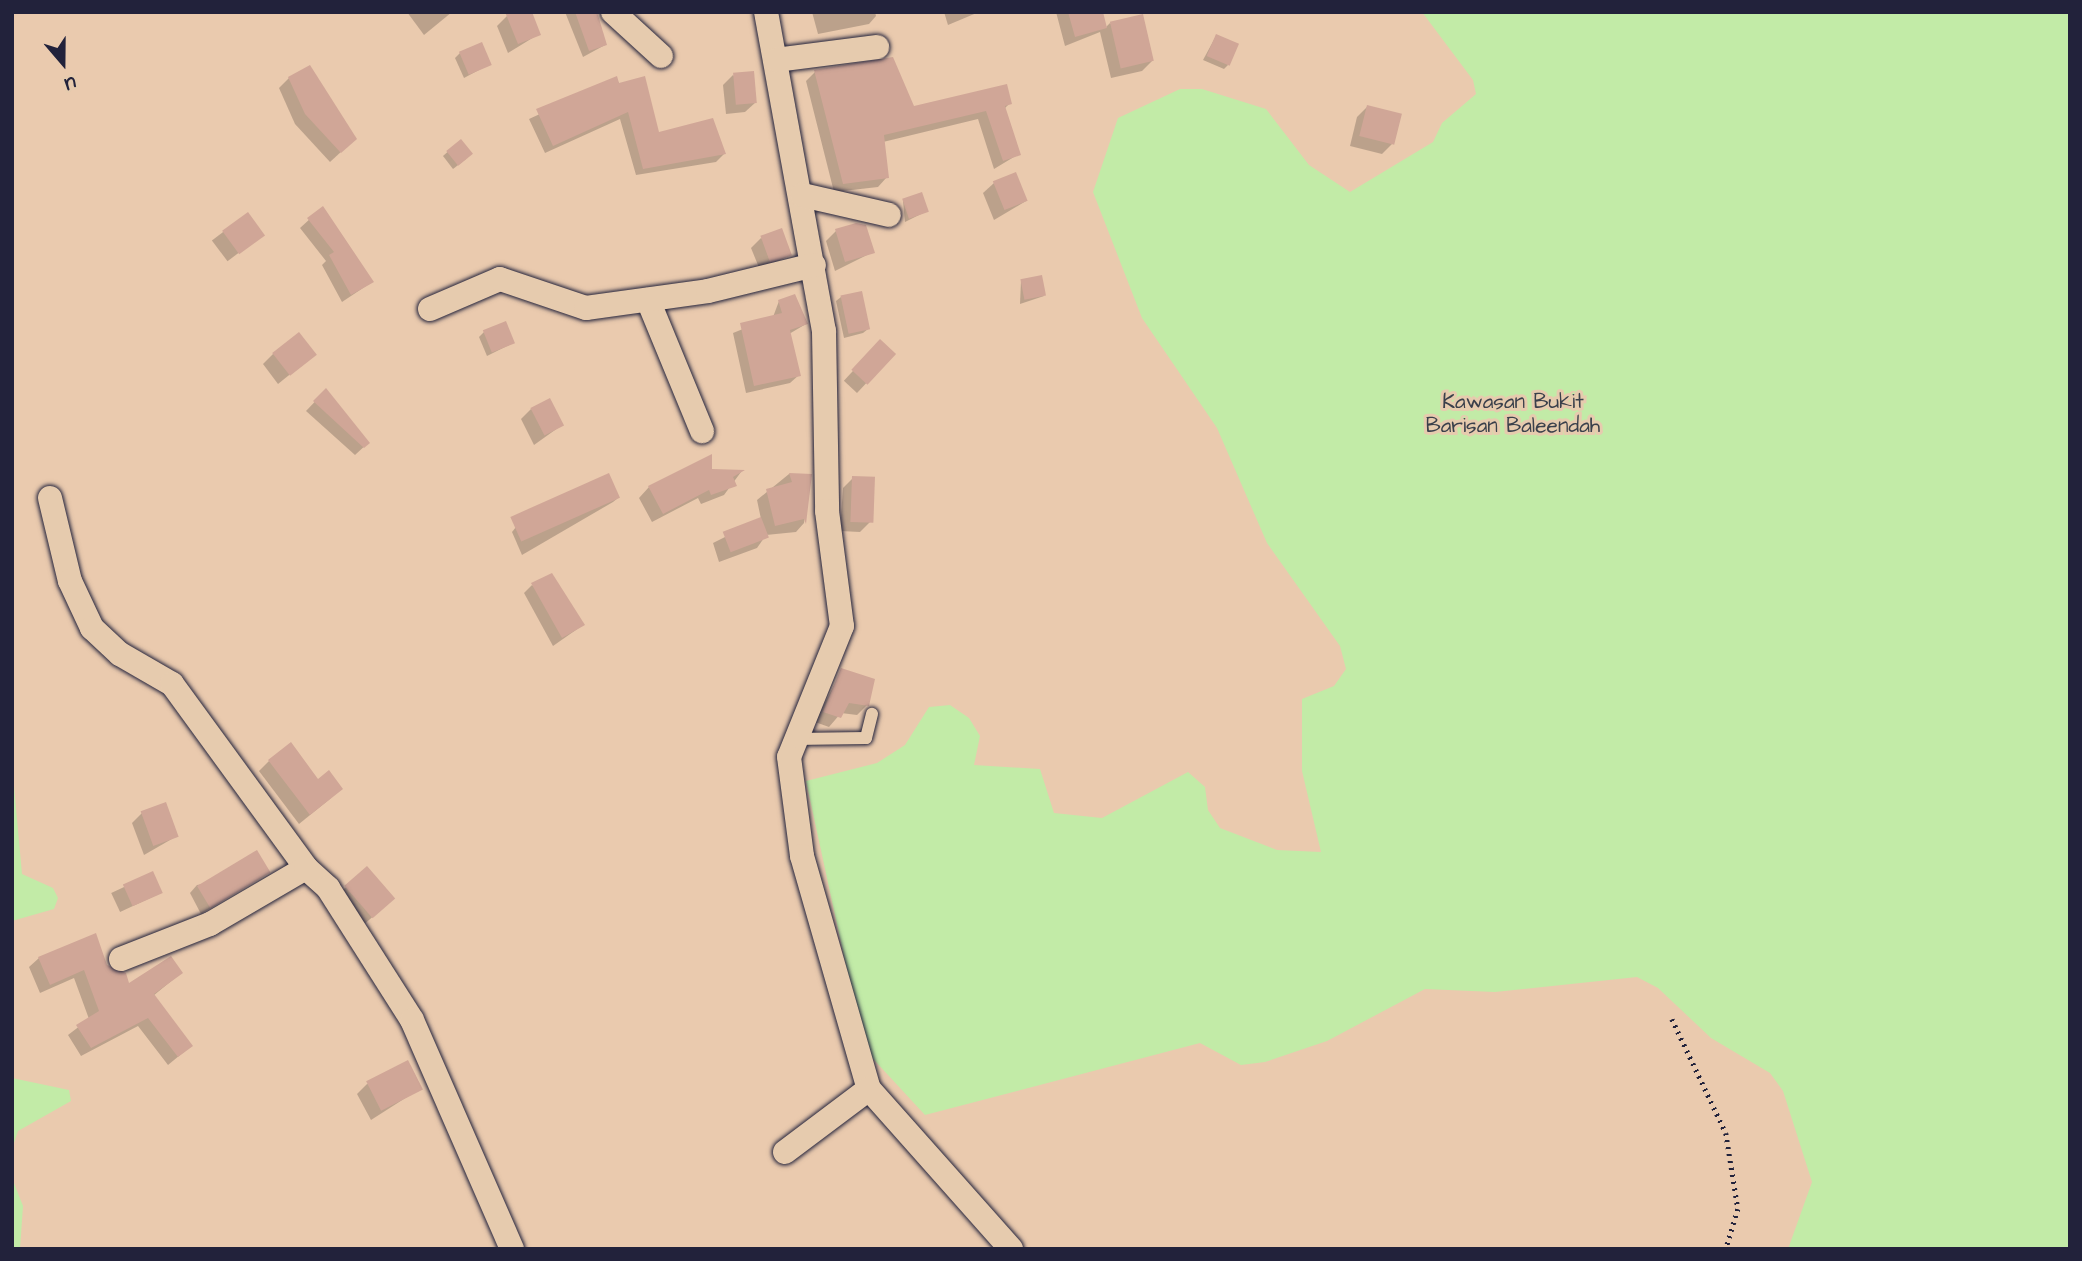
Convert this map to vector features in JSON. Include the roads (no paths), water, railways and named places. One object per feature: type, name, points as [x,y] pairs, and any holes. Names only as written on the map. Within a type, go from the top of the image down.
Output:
[{"type":"street","points":[[613,12],[661,56]]},
{"type":"street","points":[[766,12],[814,265],[829,412],[827,511],[842,631],[794,739],[789,780],[806,873],[869,1090],[1012,1249]]},
{"type":"street","points":[[776,60],[877,47]]},
{"type":"street","points":[[802,195],[889,215]]},
{"type":"street","points":[[430,309],[500,279],[586,307],[648,300],[814,265]]},
{"type":"street","points":[[648,300],[702,431]]},
{"type":"street","points":[[50,498],[69,581],[92,628],[120,654],[172,684],[306,868],[328,888],[412,1020],[512,1249]]},
{"type":"street","points":[[121,958],[210,924],[306,868]]},
{"type":"street","points":[[785,1152],[869,1090]]},
{"type":"lane","points":[[794,739],[866,738],[873,714]]},
{"type":"park label","name":"Kawasan Bukit Barisan Baleendah","points":[[1513,414]]}]
